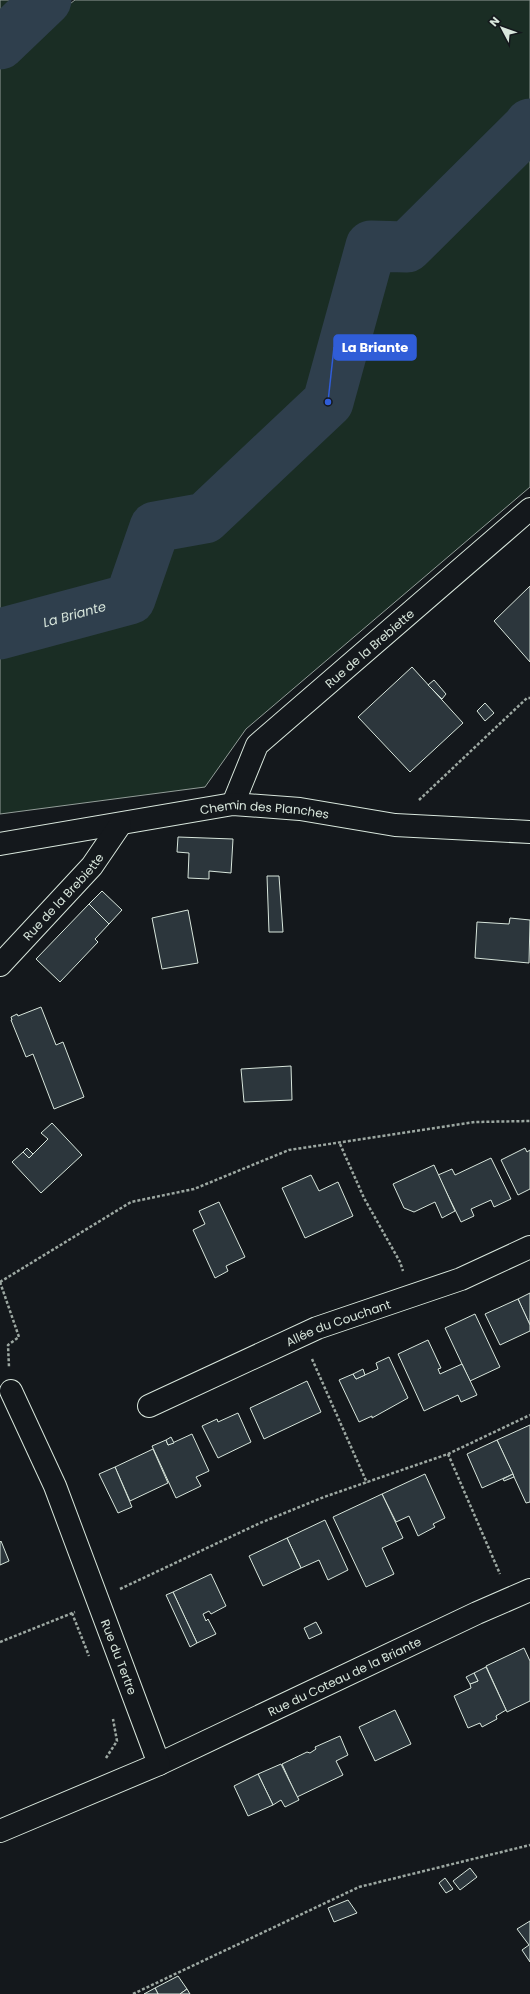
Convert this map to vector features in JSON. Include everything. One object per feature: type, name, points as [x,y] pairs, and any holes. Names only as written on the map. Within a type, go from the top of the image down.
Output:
[{"type":"street","name":"Rue de la Brebiette","points":[[233,804],[257,746],[530,509]]},
{"type":"street","name":"Chemin des Planches","points":[[0,844],[120,825],[233,804],[300,809],[395,825],[530,832]]},
{"type":"street","name":"Rue de la Brebiette","points":[[0,964],[92,866],[120,825]]},
{"type":"street","name":"Allée du Couchant","points":[[149,1406],[317,1328],[462,1279],[530,1247]]},
{"type":"street","name":"Rue du Tertre","points":[[11,1391],[55,1486],[160,1764]]},
{"type":"street","name":"Rue du Coteau de la Briante","points":[[160,1764],[521,1594]]},
{"type":"street","points":[[0,1831],[160,1764]]},
{"type":"path","points":[[395,825],[426,793],[528,698],[530,698]]},
{"type":"path","points":[[11,1391],[8,1345],[19,1338],[0,1282],[131,1202],[194,1189],[289,1150],[340,1144],[389,1134],[475,1122],[530,1121]]},
{"type":"path","points":[[340,1144],[364,1198],[400,1262],[410,1297]]},
{"type":"path","points":[[302,1335],[367,1483]]},
{"type":"path","points":[[0,1642],[98,1603],[114,1592],[260,1523],[448,1454],[530,1415]]},
{"type":"path","points":[[448,1454],[521,1594]]},
{"type":"path","points":[[72,1613],[91,1662]]},
{"type":"path","points":[[104,1761],[117,1741],[113,1718]]},
{"type":"path","points":[[133,1994],[359,1887],[530,1845]]},
{"type":"green space","points":[[0,0],[70,0],[0,50]]},
{"type":"green space","points":[[75,0],[530,0],[530,487],[246,729],[205,787],[0,814],[0,57]]},
{"type":"building","points":[[530,586],[530,662],[494,621]]},
{"type":"building","points":[[412,667],[463,723],[410,772],[358,717]]},
{"type":"building","points":[[434,680],[446,694],[442,699],[428,685]]},
{"type":"building","points":[[485,703],[494,713],[485,721],[477,711]]},
{"type":"building","points":[[178,837],[233,839],[231,873],[209,871],[209,879],[188,878],[189,853],[177,852]]},
{"type":"building","points":[[267,876],[279,876],[283,932],[269,932]]},
{"type":"building","points":[[102,891],[122,910],[109,924],[89,904]]},
{"type":"building","points":[[89,904],[109,924],[95,939],[98,942],[60,982],[36,959]]},
{"type":"building","points":[[188,910],[198,963],[162,969],[152,918]]},
{"type":"building","points":[[510,918],[530,920],[529,963],[475,958],[477,922],[509,924]]},
{"type":"building","points":[[41,1007],[56,1045],[63,1042],[84,1097],[54,1109],[33,1054],[26,1057],[11,1020],[11,1017],[17,1014],[18,1016]]},
{"type":"building","points":[[291,1066],[292,1100],[244,1102],[241,1069]]},
{"type":"building","points":[[52,1123],[82,1155],[41,1193],[12,1162],[23,1152],[29,1158],[48,1139],[41,1133]]},
{"type":"building","points":[[27,1148],[33,1154],[29,1158],[23,1152]]},
{"type":"building","points":[[525,1148],[527,1152],[530,1150],[530,1189],[518,1195],[501,1160]]},
{"type":"building","points":[[491,1158],[511,1199],[494,1207],[491,1200],[471,1209],[474,1216],[461,1222],[438,1175],[452,1169],[455,1175]]},
{"type":"building","points":[[434,1165],[455,1211],[442,1218],[435,1202],[414,1212],[404,1208],[393,1184]]},
{"type":"building","points":[[311,1175],[319,1191],[338,1182],[353,1216],[305,1238],[282,1188]]},
{"type":"building","points":[[219,1202],[245,1257],[226,1266],[228,1271],[215,1278],[193,1230],[205,1224],[199,1211]]},
{"type":"building","points":[[530,1293],[530,1325],[518,1299]]},
{"type":"building","points":[[518,1299],[530,1325],[530,1331],[500,1345],[485,1314]]},
{"type":"building","points":[[475,1314],[500,1367],[470,1381],[445,1328]]},
{"type":"building","points":[[428,1340],[441,1368],[438,1369],[440,1374],[462,1364],[477,1395],[461,1402],[458,1395],[424,1411],[398,1354]]},
{"type":"building","points":[[389,1357],[408,1398],[372,1418],[372,1416],[359,1422],[339,1380],[353,1374],[356,1379],[378,1369],[376,1363]]},
{"type":"building","points":[[363,1369],[365,1375],[356,1379],[353,1374]]},
{"type":"building","points":[[307,1381],[321,1412],[264,1439],[250,1408]]},
{"type":"building","points":[[238,1413],[251,1442],[218,1458],[202,1426],[217,1419],[218,1422]]},
{"type":"building","points":[[530,1425],[530,1502],[526,1503],[497,1440]]},
{"type":"building","points":[[192,1434],[209,1471],[196,1477],[201,1486],[176,1498],[152,1446],[166,1440],[168,1445]]},
{"type":"building","points":[[171,1437],[174,1443],[168,1445],[166,1440]]},
{"type":"building","points":[[497,1440],[513,1474],[482,1488],[467,1454]]},
{"type":"building","points":[[153,1449],[168,1483],[130,1501],[115,1467]]},
{"type":"building","points":[[115,1467],[132,1507],[118,1513],[99,1474]]},
{"type":"building","points":[[425,1474],[445,1518],[433,1524],[435,1527],[418,1536],[409,1516],[396,1522],[382,1494]]},
{"type":"building","points":[[513,1474],[514,1477],[504,1481],[503,1479]]},
{"type":"building","points":[[382,1494],[403,1538],[382,1548],[394,1574],[366,1587],[333,1517]]},
{"type":"building","points":[[325,1520],[348,1570],[328,1580],[319,1560],[301,1568],[287,1538]]},
{"type":"building","points":[[287,1538],[301,1568],[263,1586],[249,1556]]},
{"type":"building","points":[[1,1541],[9,1561],[0,1565],[0,1542]]},
{"type":"building","points":[[211,1574],[226,1606],[211,1614],[209,1611],[203,1614],[206,1621],[208,1619],[216,1634],[197,1643],[173,1592]]},
{"type":"building","points":[[173,1592],[197,1643],[190,1647],[166,1595]]},
{"type":"building","points":[[316,1622],[322,1633],[309,1639],[304,1628]]},
{"type":"building","points":[[524,1648],[530,1661],[530,1701],[507,1712],[486,1666]]},
{"type":"building","points":[[486,1667],[506,1710],[496,1716],[497,1719],[482,1727],[480,1723],[468,1728],[454,1696],[471,1688],[470,1684],[478,1681],[474,1673]]},
{"type":"building","points":[[474,1673],[478,1681],[470,1684],[466,1677]]},
{"type":"building","points":[[395,1710],[411,1744],[375,1761],[359,1727]]},
{"type":"building","points":[[340,1736],[348,1755],[336,1761],[343,1775],[297,1797],[282,1764],[307,1752],[310,1753],[316,1749],[315,1747]]},
{"type":"building","points":[[281,1764],[299,1800],[285,1807],[281,1800],[273,1805],[258,1774]]},
{"type":"building","points":[[258,1774],[273,1805],[248,1816],[234,1786]]},
{"type":"building","points":[[470,1868],[477,1877],[460,1890],[453,1881]]},
{"type":"building","points":[[445,1878],[453,1889],[446,1893],[439,1883]]},
{"type":"building","points":[[348,1900],[357,1913],[334,1922],[328,1908]]},
{"type":"building","points":[[530,1921],[530,1962],[522,1950],[529,1945],[517,1929]]},
{"type":"building","points":[[178,1976],[187,1989],[180,1994],[158,1994],[155,1988]]},
{"type":"building","points":[[155,1988],[158,1994],[144,1994]]},
{"type":"building","points":[[187,1989],[190,1994],[180,1994]]},
{"type":"waterway","points":[[0,44],[46,0]]},
{"type":"waterway","name":"La Briante","points":[[0,634],[130,599],[155,527],[205,518],[328,402],[371,246],[407,247],[530,124]]},
{"type":"place","name":"La Briante","points":[[328,402]]}]
